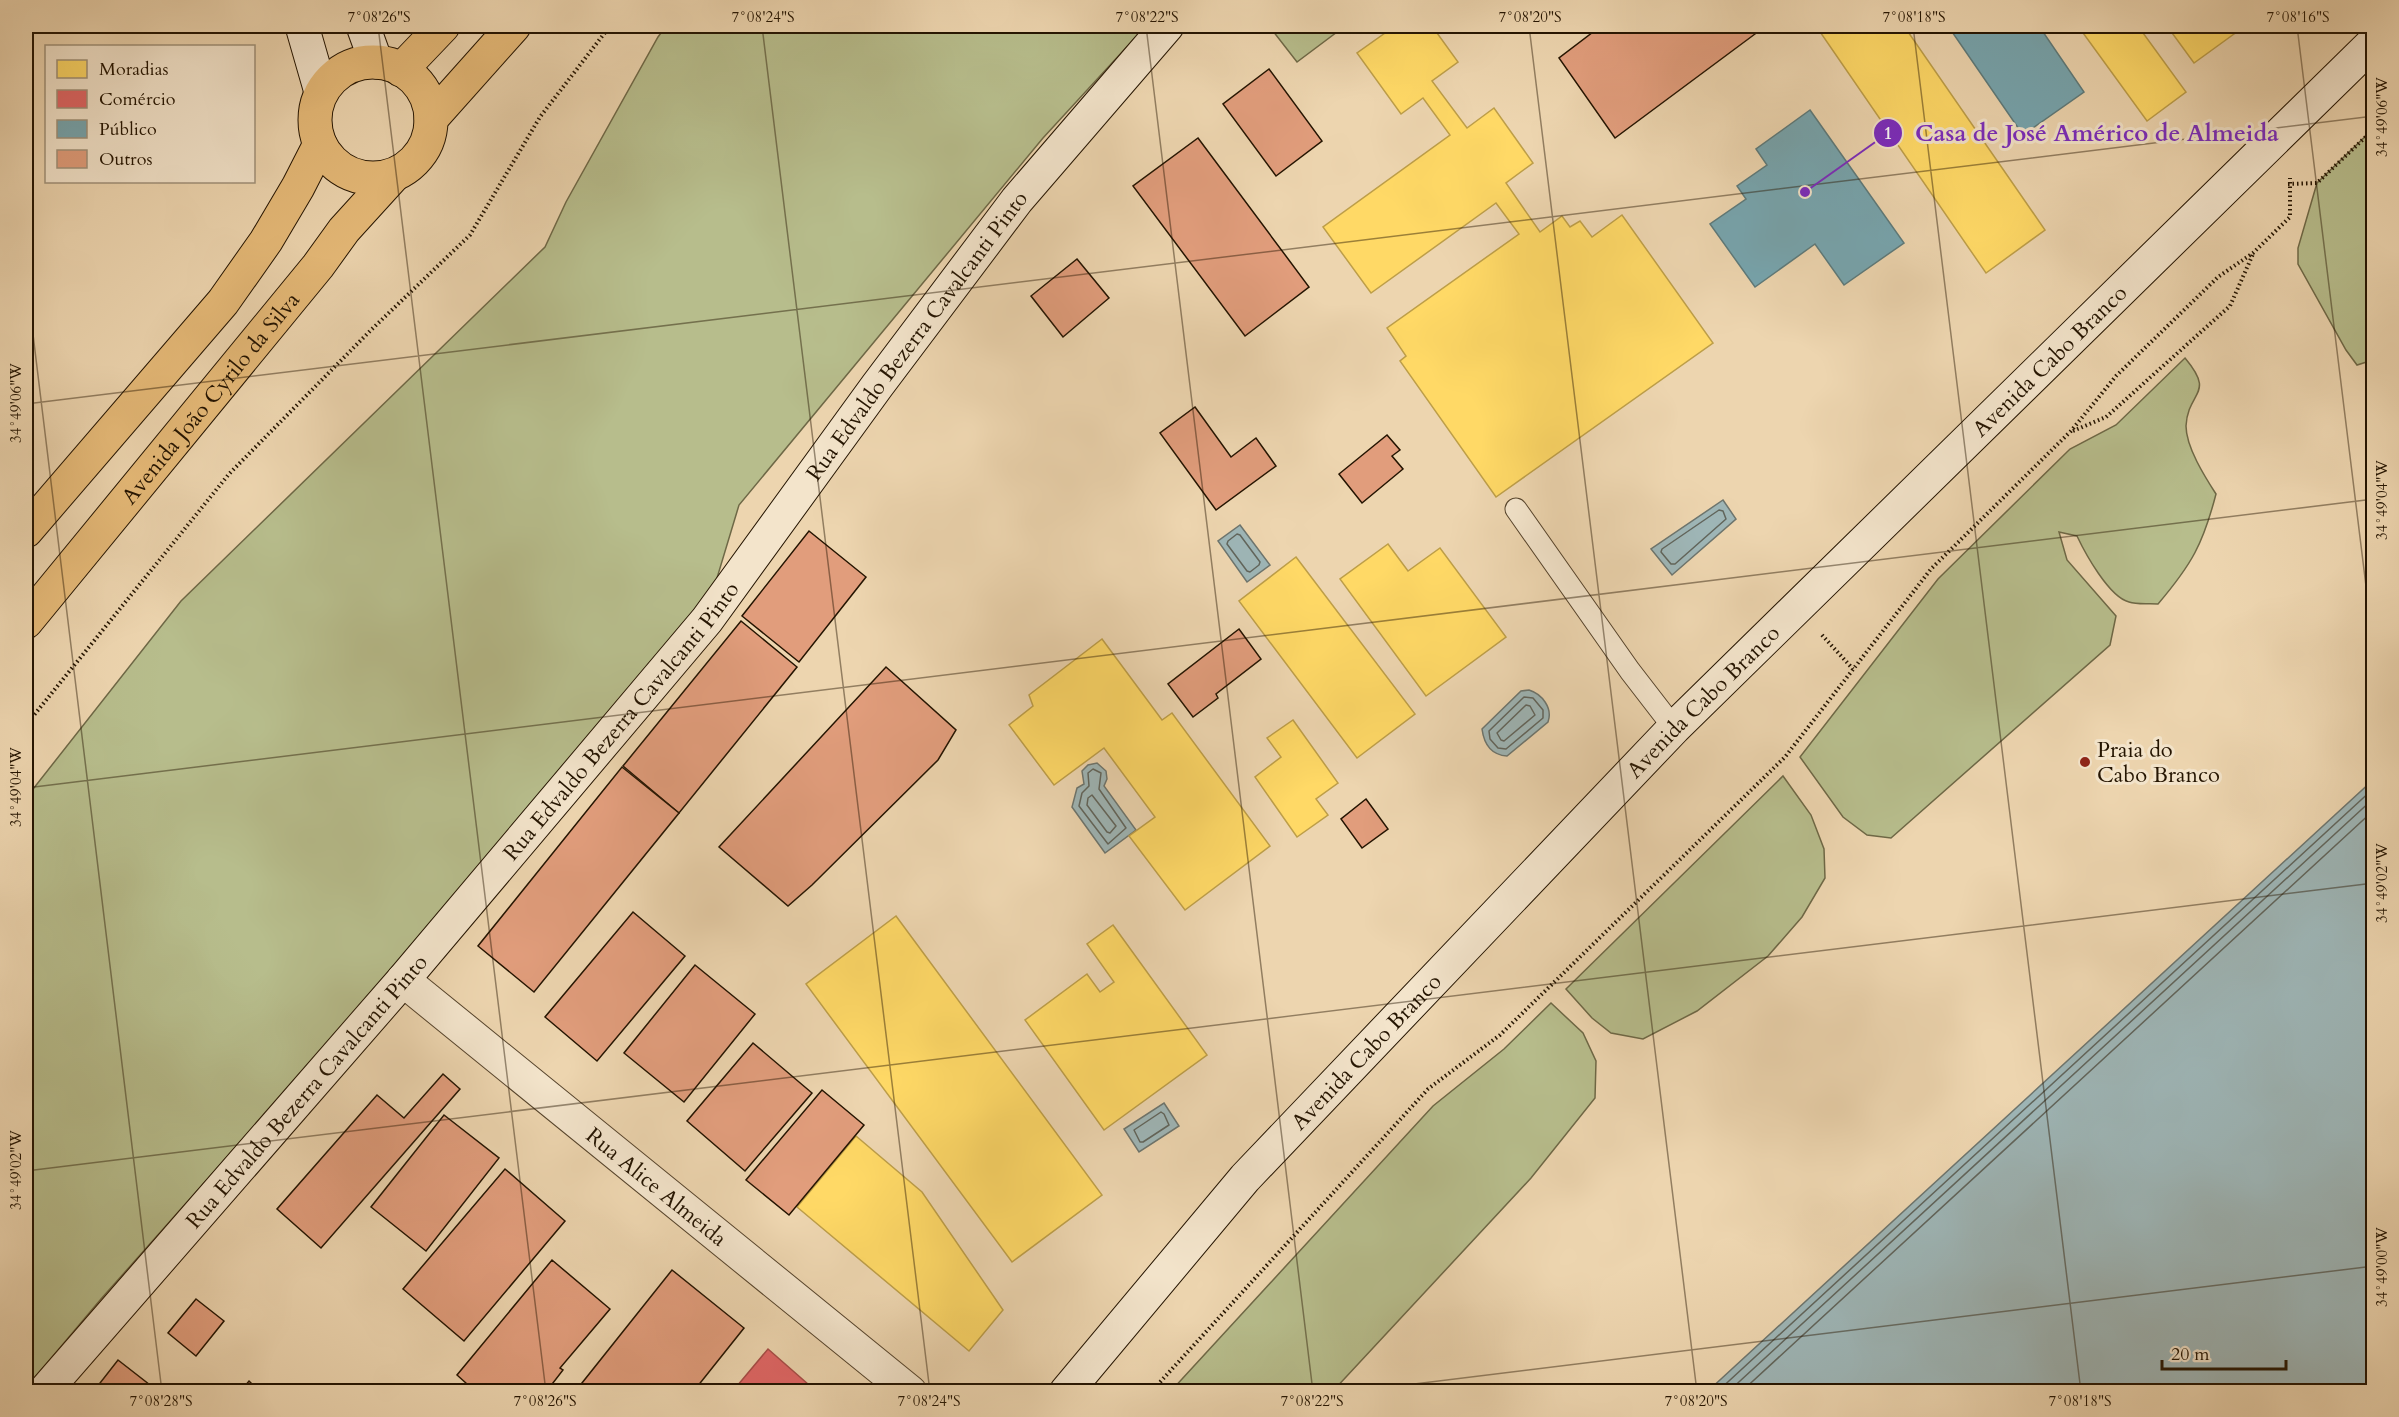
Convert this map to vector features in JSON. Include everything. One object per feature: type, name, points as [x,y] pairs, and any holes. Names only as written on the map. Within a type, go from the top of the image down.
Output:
[{"type":"main road","points":[[303,26],[321,92]]},
{"type":"main road","points":[[363,26],[388,65]]},
{"type":"main road","points":[[388,65],[443,26]]},
{"type":"main road","points":[[431,119],[514,26]]},
{"type":"main road","name":"Rua Edvaldo Bezerra Cavalcanti Pinto","points":[[44,1392],[403,980],[707,620],[877,386],[1017,200],[1167,26]]},
{"type":"main road","name":"Avenida Cabo Branco","points":[[1066,1392],[1245,1178],[1674,728],[2373,42]]},
{"type":"main road","points":[[363,62],[388,65],[413,78],[423,90],[429,104],[431,119],[428,136],[421,153],[409,166],[394,175],[376,178],[358,176],[342,169],[329,158],[320,144],[315,118],[316,105],[328,81],[338,72],[363,62]]},
{"type":"main road","points":[[26,531],[224,302],[266,240],[298,187],[320,144]]},
{"type":"main road","name":"Avenida João Cyrilo da Silva","points":[[26,622],[318,266],[344,230],[394,175]]},
{"type":"main road","name":"Rua Alice Almeida","points":[[403,980],[910,1392]]},
{"type":"lane","points":[[1516,509],[1630,671],[1674,728]]},
{"type":"path","points":[[26,725],[229,474],[371,330],[470,235],[540,117],[610,26]]},
{"type":"path","points":[[2317,183],[2373,129]]},
{"type":"path","points":[[1151,1392],[1428,1089],[1500,1035],[1785,757],[1931,569],[2072,431],[2116,376],[2218,277],[2253,253],[2290,217],[2290,176]]},
{"type":"path","points":[[2072,431],[2106,417],[2230,306],[2253,253]]},
{"type":"path","points":[[1797,608],[1853,669]]},
{"type":"green space","points":[[666,26],[1146,26],[1043,138],[739,505],[714,588],[387,977],[101,1299],[26,1388],[26,798],[181,601],[545,247],[566,202]]},
{"type":"green space","points":[[1269,26],[1345,26],[1297,62]]},
{"type":"green space","points":[[2373,129],[2373,360],[2357,365],[2346,350],[2298,264],[2298,248],[2317,183]]},
{"type":"green space","points":[[2185,358],[2199,379],[2198,392],[2191,405],[2186,426],[2189,443],[2197,462],[2216,494],[2201,540],[2180,577],[2158,604],[2129,602],[2121,598],[2106,583],[2077,536],[2059,532],[2067,560],[2116,616],[2110,645],[1891,838],[1867,835],[1843,817],[1800,757],[1938,579],[2070,449],[2116,425]]},
{"type":"green space","points":[[1783,776],[1811,815],[1824,849],[1825,878],[1802,917],[1768,956],[1697,1011],[1643,1039],[1611,1033],[1592,1018],[1566,989]]},
{"type":"green space","points":[[1551,1003],[1583,1033],[1596,1061],[1595,1098],[1531,1178],[1333,1391],[1171,1391],[1433,1106],[1504,1049]]},
{"type":"water","points":[[1723,500],[1736,519],[1672,575],[1651,549]]},
{"type":"water","points":[[1240,525],[1270,565],[1247,582],[1218,541]]},
{"type":"water","points":[[1529,690],[1538,695],[1548,707],[1548,722],[1507,756],[1493,751],[1484,739],[1482,729],[1521,691]]},
{"type":"water","points":[[1097,763],[1106,771],[1107,779],[1104,786],[1136,830],[1105,853],[1072,807],[1077,788],[1084,784],[1082,771],[1088,765]]},
{"type":"water","points":[[2373,780],[2373,1391],[1708,1391]]},
{"type":"water","points":[[1164,1103],[1179,1126],[1139,1152],[1124,1129]]},
{"type":"building: Moradias","points":[[1395,26],[1432,26],[1458,62],[1432,81],[1467,128],[1494,108],[1533,163],[1506,183],[1540,232],[1562,216],[1570,227],[1580,221],[1592,237],[1622,215],[1713,343],[1496,497],[1400,361],[1406,356],[1387,328],[1519,234],[1496,203],[1371,293],[1323,227],[1450,135],[1423,98],[1401,114],[1357,53]]},
{"type":"building: Moradias","points":[[1816,26],[1904,26],[2045,230],[1986,273]]},
{"type":"building: Moradias","points":[[2078,26],[2138,26],[2186,92],[2147,121]]},
{"type":"building: Moradias","points":[[2167,26],[2245,26],[2194,63]]},
{"type":"building: Moradias","points":[[1388,544],[1408,571],[1440,548],[1506,637],[1426,696],[1340,579]]},
{"type":"building: Moradias","points":[[1296,557],[1415,714],[1357,758],[1239,601]]},
{"type":"building: Moradias","points":[[1102,639],[1162,720],[1172,713],[1270,846],[1185,910],[1129,836],[1155,817],[1104,748],[1054,785],[1009,725],[1033,706],[1029,695]]},
{"type":"building: Moradias","points":[[1293,720],[1338,783],[1316,799],[1328,815],[1297,837],[1255,777],[1281,757],[1267,738]]},
{"type":"building: Moradias","points":[[896,916],[1102,1195],[1012,1262],[806,984]]},
{"type":"building: Moradias","points":[[1113,925],[1207,1055],[1104,1130],[1025,1020],[1087,974],[1100,992],[1114,982],[1087,944]]},
{"type":"building: Moradias","points":[[856,1136],[922,1192],[1003,1310],[969,1351],[797,1207]]},
{"type":"building: Comércio","points":[[768,1349],[817,1392],[732,1392]]},
{"type":"building: Público","points":[[1948,26],[2039,26],[2084,92],[2023,135]]},
{"type":"building: Público","points":[[1810,110],[1904,243],[1844,285],[1815,244],[1755,287],[1710,224],[1746,199],[1737,186],[1767,165],[1756,149]]},
{"type":"building: Outros","points":[[1601,26],[1754,26],[1759,31],[1615,138],[1559,58]]},
{"type":"building: Outros","points":[[1269,69],[1322,141],[1276,176],[1223,104]]},
{"type":"building: Outros","points":[[1198,138],[1309,287],[1245,336],[1133,186]]},
{"type":"building: Outros","points":[[1077,259],[1109,298],[1063,337],[1031,296]]},
{"type":"building: Outros","points":[[1195,407],[1231,457],[1256,438],[1276,466],[1216,510],[1160,433]]},
{"type":"building: Outros","points":[[1387,435],[1400,450],[1392,456],[1403,469],[1362,503],[1339,474]]},
{"type":"building: Outros","points":[[809,531],[866,577],[799,662],[742,616]]},
{"type":"building: Outros","points":[[741,621],[797,667],[679,813],[623,766]]},
{"type":"building: Outros","points":[[1239,629],[1261,659],[1216,694],[1218,698],[1193,717],[1168,684]]},
{"type":"building: Outros","points":[[886,667],[956,730],[938,760],[788,906],[719,847]]},
{"type":"building: Outros","points":[[622,767],[679,813],[534,992],[478,946]]},
{"type":"building: Outros","points":[[1366,799],[1388,829],[1362,848],[1341,819]]},
{"type":"building: Outros","points":[[633,912],[685,956],[597,1061],[545,1017]]},
{"type":"building: Outros","points":[[695,965],[755,1014],[684,1102],[624,1053]]},
{"type":"building: Outros","points":[[753,1043],[812,1093],[745,1171],[687,1121]]},
{"type":"building: Outros","points":[[443,1074],[460,1089],[321,1248],[277,1209],[377,1095],[404,1118]]},
{"type":"building: Outros","points":[[822,1090],[864,1125],[789,1215],[746,1180]]},
{"type":"building: Outros","points":[[444,1115],[499,1158],[426,1251],[371,1207]]},
{"type":"building: Outros","points":[[505,1169],[565,1221],[464,1341],[403,1289]]},
{"type":"building: Outros","points":[[552,1260],[610,1309],[560,1368],[563,1370],[546,1392],[476,1392],[457,1375]]},
{"type":"building: Outros","points":[[672,1270],[744,1328],[693,1392],[593,1392],[582,1383]]},
{"type":"building: Outros","points":[[196,1299],[224,1321],[196,1356],[168,1333]]},
{"type":"building: Outros","points":[[118,1360],[159,1392],[93,1392]]},
{"type":"building: Outros","points":[[249,1381],[260,1392],[240,1392]]},
{"type":"place","name":"Casa de José Américo de Almeida","points":[[1805,192]]},
{"type":"place","name":"Praia do Cabo Branco","points":[[2085,762]]}]
